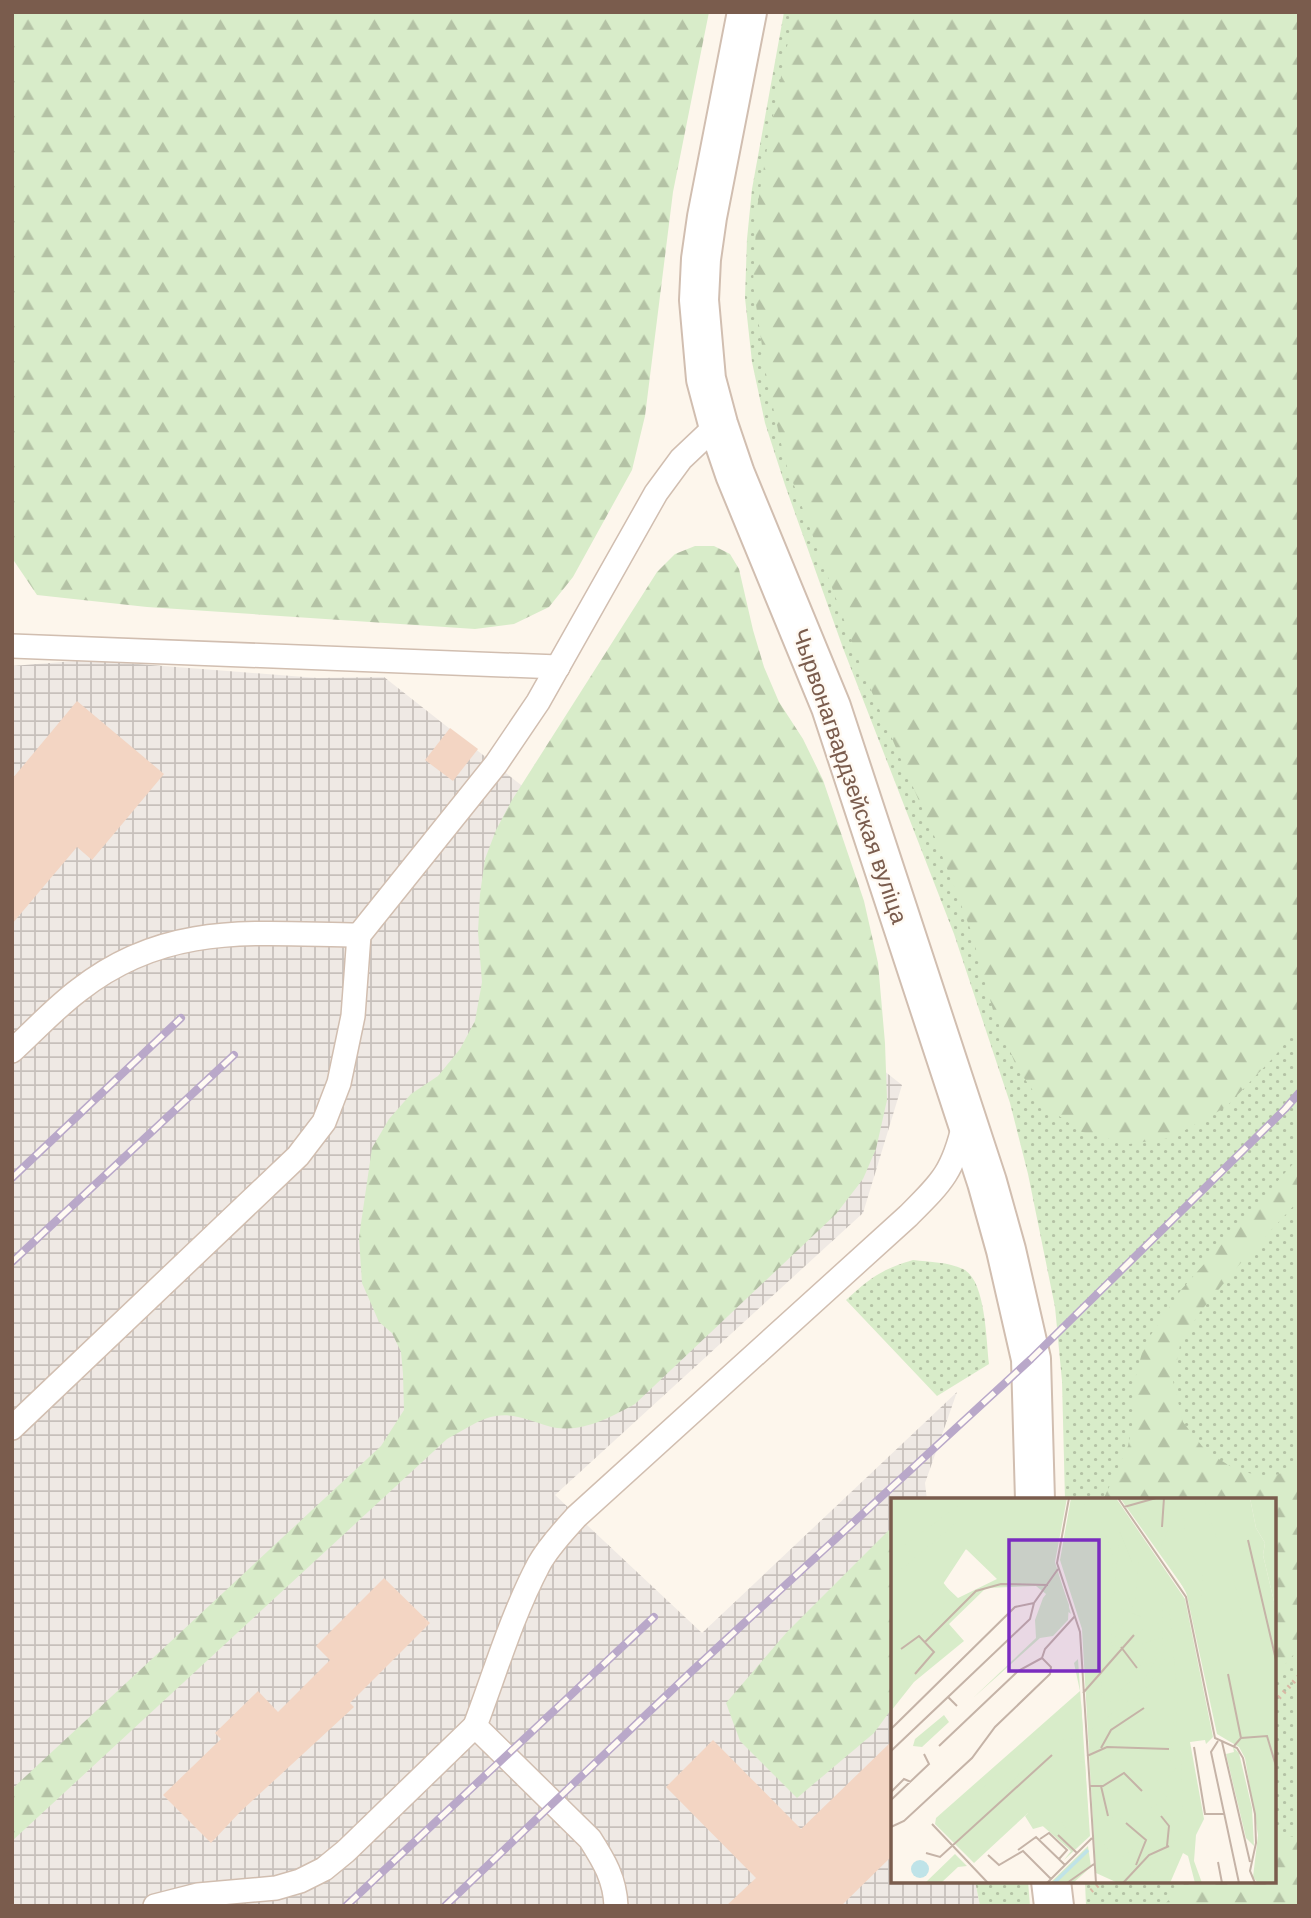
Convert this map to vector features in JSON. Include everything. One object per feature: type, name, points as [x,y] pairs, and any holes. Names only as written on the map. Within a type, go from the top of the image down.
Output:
[{"type":"street","name":"Чырвонагвардзейская вуліца","points":[[747,12],[701,260],[699,300],[706,379],[735,474],[831,707],[987,1182],[1031,1359],[1035,1498]]},
{"type":"street","points":[[1051,1883],[1054,1906]]},
{"type":"lane","points":[[12,1428],[298,1156],[324,1122],[347,1052],[353,1016],[359,935],[496,764],[538,702],[656,493],[681,459],[718,424]]},
{"type":"lane","points":[[12,646],[558,667]]},
{"type":"lane","points":[[12,1051],[78,990],[111,968],[150,949],[190,938],[236,934],[359,935]]},
{"type":"lane","points":[[155,1906],[198,1895],[276,1888],[300,1881],[324,1869],[475,1726],[524,1598],[540,1562],[557,1538],[605,1490],[908,1216],[941,1182],[957,1155],[965,1118]]},
{"type":"lane","points":[[475,1726],[590,1839],[613,1879],[616,1906]]},
{"type":"path","points":[[1276,1701],[1299,1676]]},
{"type":"shaded area","points":[[87,660],[317,678],[384,677],[902,1085],[863,1213],[555,1495],[702,1633],[957,1392],[925,1483],[927,1498],[891,1498],[891,1883],[975,1883],[980,1906],[12,1906],[12,666]]},
{"type":"green space","points":[[12,12],[709,12],[673,192],[645,416],[632,470],[573,577],[549,607],[514,624],[475,629],[147,607],[37,595],[12,558]]},
{"type":"green space","points":[[784,12],[1299,12],[1299,1906],[1086,1906],[1085,1883],[1276,1883],[1276,1498],[1065,1498],[1062,1381],[1055,1307],[1028,1174],[1010,1103],[954,934],[843,648],[765,423],[752,362],[745,298],[752,189]]},
{"type":"green space","points":[[794,12],[1299,12],[1299,1026],[1274,1057],[1226,1107],[1171,1138],[1129,1144],[1082,1132],[1043,1105],[1017,1068],[993,1010],[970,928],[936,840],[864,674],[785,461],[767,380],[753,284],[757,208]]},
{"type":"green space","points":[[695,546],[714,546],[730,554],[739,569],[764,667],[779,702],[803,739],[823,780],[864,901],[878,963],[887,1100],[876,1149],[863,1179],[836,1214],[635,1404],[593,1424],[571,1428],[548,1426],[503,1415],[490,1417],[447,1439],[12,1841],[12,1789],[381,1446],[404,1410],[401,1352],[392,1333],[379,1322],[362,1283],[359,1237],[372,1148],[389,1119],[411,1094],[438,1076],[460,1049],[475,1021],[482,982],[478,932],[485,859],[512,800],[657,572],[675,554]]},
{"type":"green space","points":[[1299,1157],[1299,1200],[1200,1312],[1180,1345],[1173,1381],[1183,1422],[1206,1451],[1238,1471],[1270,1477],[1299,1467],[1299,1648],[1276,1676],[1276,1498],[1104,1498],[1128,1446],[1134,1417],[1134,1383],[1144,1345],[1181,1290]]},
{"type":"green space","points":[[913,1260],[963,1269],[971,1275],[976,1285],[984,1312],[989,1364],[937,1396],[846,1300],[877,1275]]},
{"type":"green space","points":[[891,1530],[891,1710],[874,1733],[797,1798],[740,1741],[726,1703],[787,1632]]},
{"type":"green space","points":[[1276,1835],[1299,1838],[1299,1906],[1163,1906],[1185,1883],[1276,1883]]},
{"type":"green space","points":[[975,1883],[1028,1883],[1030,1906],[980,1906]]},
{"type":"building","points":[[77,701],[164,774],[92,860],[77,847],[12,924],[12,779]]},
{"type":"building","points":[[450,728],[478,749],[453,781],[425,760]]},
{"type":"building","points":[[384,1578],[430,1623],[350,1703],[354,1707],[240,1812],[211,1843],[163,1795],[221,1739],[215,1733],[258,1691],[278,1712],[330,1660],[316,1646]]},
{"type":"building","points":[[713,1740],[801,1829],[891,1742],[891,1857],[841,1906],[726,1906],[756,1878],[666,1787]]},
{"type":"railway","points":[[12,1178],[181,1018]]},
{"type":"railway","points":[[12,1262],[234,1055]]},
{"type":"railway","points":[[445,1906],[692,1671],[1031,1359],[1299,1093]]},
{"type":"railway","points":[[346,1906],[654,1617]]}]
